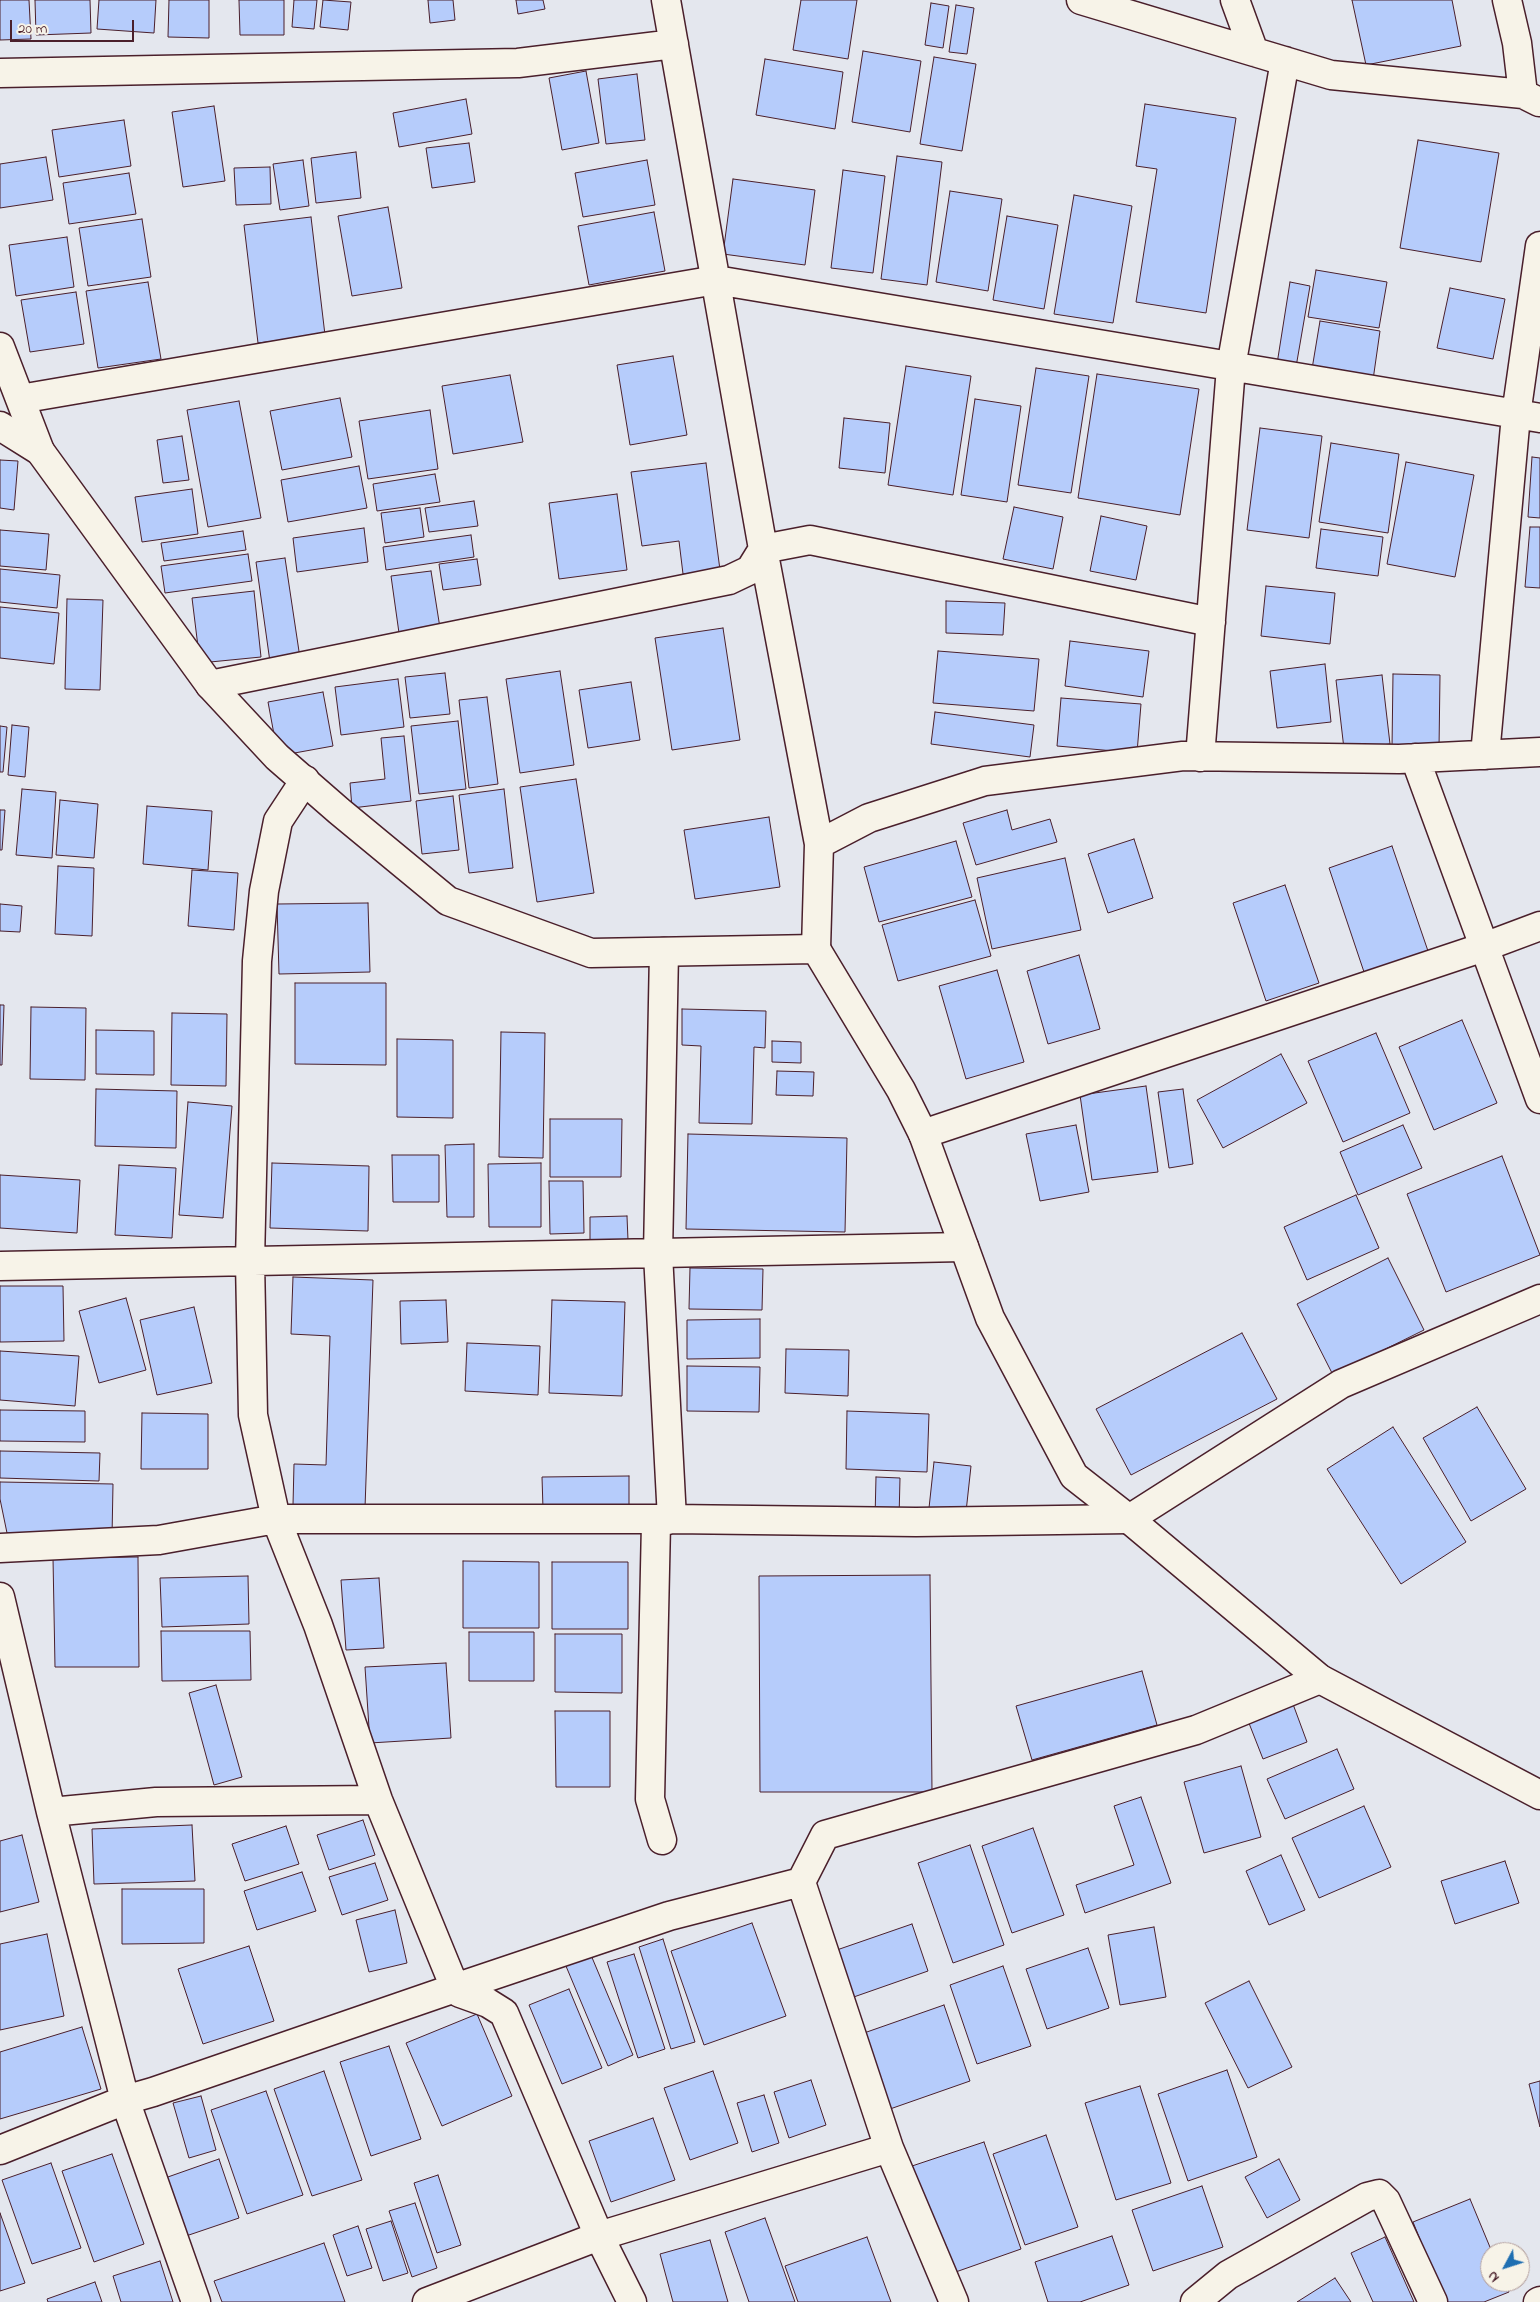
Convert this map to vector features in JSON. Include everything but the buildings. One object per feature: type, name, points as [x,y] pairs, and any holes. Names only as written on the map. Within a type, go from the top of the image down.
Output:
[{"type":"street","points":[[666,0],[763,549],[819,844],[816,949],[901,1090],[923,1134],[990,1318],[1074,1476],[1129,1519],[1320,1679],[1540,1795]]},
{"type":"street","points":[[1081,0],[1331,74],[1532,98],[1516,43],[1507,0]]},
{"type":"street","points":[[1236,0],[1254,52]]},
{"type":"street","points":[[0,73],[518,63],[674,44]]},
{"type":"street","points":[[1200,756],[1231,367],[1285,61]]},
{"type":"street","points":[[1485,755],[1528,417],[1540,246]]},
{"type":"street","points":[[20,399],[716,280],[1528,417]]},
{"type":"street","points":[[0,347],[40,451],[210,685],[277,757],[448,901],[591,953],[816,949]]},
{"type":"street","points":[[0,426],[40,451]]},
{"type":"street","points":[[210,685],[729,580],[750,570],[763,549],[810,540],[1211,622]]},
{"type":"street","points":[[819,844],[869,818],[985,781],[1183,756],[1415,758],[1540,752]]},
{"type":"street","points":[[1415,758],[1540,1099]]},
{"type":"street","points":[[305,780],[278,820],[264,891],[257,961],[250,1261],[253,1415],[276,1519],[318,1625],[378,1800],[454,1988],[460,1993],[488,2003],[504,2013],[599,2236],[632,2302]]},
{"type":"street","points":[[923,1134],[1484,947],[1540,926]]},
{"type":"street","points":[[664,952],[658,1254],[672,1519]]},
{"type":"street","points":[[0,1266],[964,1247]]},
{"type":"street","points":[[0,1548],[159,1540],[276,1519],[672,1519],[916,1522],[1129,1519],[1341,1384],[1540,1299]]},
{"type":"street","points":[[662,1840],[650,1799],[656,1523],[672,1519]]},
{"type":"street","points":[[0,1597],[125,2100],[196,2302]]},
{"type":"street","points":[[954,2302],[889,2148],[801,1882],[825,1836],[1196,1730],[1320,1679]]},
{"type":"street","points":[[52,1812],[156,1802],[378,1800]]},
{"type":"street","points":[[0,2150],[125,2100],[154,2092],[669,1916],[801,1882]]},
{"type":"street","points":[[427,2302],[599,2236],[889,2148]]},
{"type":"street","points":[[1195,2302],[1228,2276],[1367,2197],[1379,2194],[1386,2201],[1433,2302]]}]
